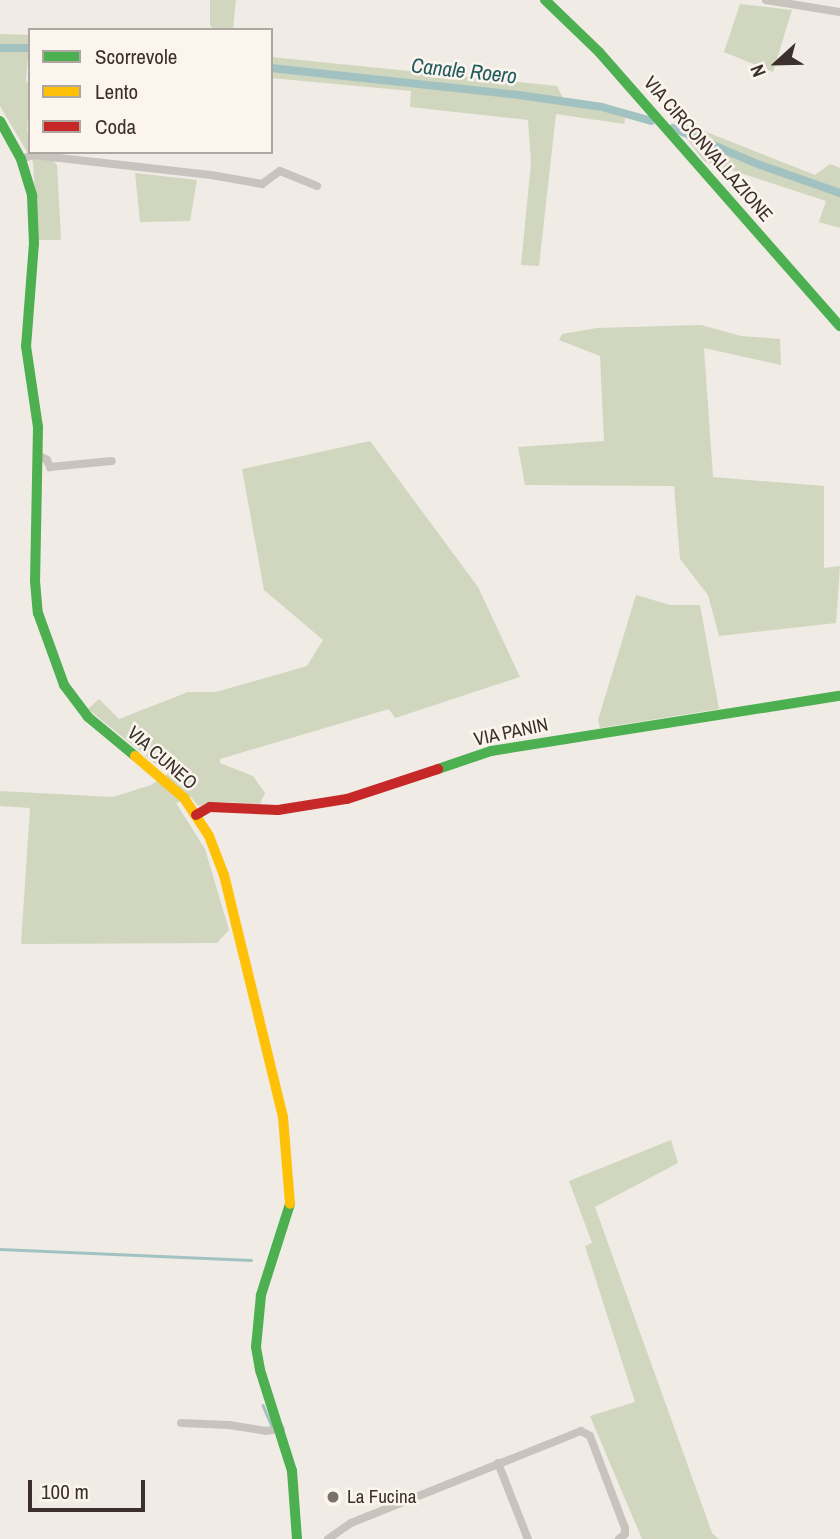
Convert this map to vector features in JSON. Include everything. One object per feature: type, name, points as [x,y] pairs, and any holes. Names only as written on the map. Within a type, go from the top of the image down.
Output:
[{"type":"street","name":"VIA CIRCONVALLAZIONE","points":[[545,0],[599,51],[840,327]]},
{"type":"street","points":[[766,0],[840,12]]},
{"type":"street","name":"VIA CUNEO","points":[[0,121],[21,159],[32,196],[34,243],[26,346],[37,405],[35,581],[38,613],[52,660],[88,717],[164,778],[196,815],[217,855],[281,1107],[292,1198],[261,1295],[256,1324],[260,1370],[281,1429],[292,1471],[297,1539]]},
{"type":"street","points":[[21,159],[33,155],[211,175],[262,184],[280,171],[317,186]]},
{"type":"street","points":[[38,455],[47,460],[50,467]]},
{"type":"street","points":[[37,476],[50,467],[112,461]]},
{"type":"street","name":"VIA PANIN","points":[[196,815],[210,807],[278,810],[347,799],[491,751],[840,696]]},
{"type":"street","points":[[181,1423],[229,1425],[267,1431],[281,1429]]},
{"type":"street","points":[[328,1539],[351,1523],[582,1431],[586,1433],[625,1528],[625,1534],[619,1539]]},
{"type":"street","points":[[498,1463],[528,1539]]},
{"type":"street","points":[[337,1539],[342,1530]]},
{"type":"green space","points":[[210,0],[236,0],[233,28],[210,26]]},
{"type":"green space","points":[[740,4],[792,10],[773,72],[724,52]]},
{"type":"green space","points":[[0,34],[28,35],[28,154],[0,106]]},
{"type":"green space","points":[[273,57],[557,86],[564,100],[602,104],[627,111],[624,124],[556,114],[539,266],[521,265],[531,163],[528,120],[410,107],[411,91],[273,78]]},
{"type":"green space","points":[[671,118],[815,175],[830,164],[840,168],[840,228],[819,222],[826,201],[704,161]]},
{"type":"green space","points":[[28,154],[47,154],[57,165],[61,240],[38,240],[33,162]]},
{"type":"green space","points":[[135,173],[197,180],[190,221],[140,222]]},
{"type":"green space","points":[[701,325],[741,336],[780,339],[781,365],[704,348],[713,477],[824,486],[824,568],[840,566],[836,623],[719,636],[708,595],[680,559],[674,486],[525,485],[518,447],[604,441],[600,356],[559,340],[562,334],[597,328]]},
{"type":"green space","points":[[370,441],[478,587],[520,677],[395,718],[389,709],[220,759],[220,763],[253,776],[265,793],[260,804],[227,802],[198,806],[191,797],[176,803],[205,849],[229,930],[217,943],[21,944],[30,808],[0,806],[0,791],[113,797],[151,785],[168,774],[88,709],[99,699],[119,719],[188,692],[216,692],[307,666],[323,640],[264,590],[242,469]]},
{"type":"green space","points":[[636,595],[670,605],[700,605],[719,709],[600,728],[598,720]]},
{"type":"green space","points":[[671,1140],[678,1163],[595,1207],[712,1533],[719,1539],[642,1539],[590,1416],[635,1402],[585,1246],[592,1243],[569,1181]]},
{"type":"waterway","name":"Canale Roero","points":[[0,48],[28,48]]},
{"type":"waterway","name":"Canale Roero","points":[[273,68],[519,95],[602,107],[651,121]]},
{"type":"waterway","name":"Canale Roero","points":[[673,128],[755,163],[840,193]]},
{"type":"waterway","points":[[0,1249],[251,1260]]},
{"type":"waterway","points":[[263,1405],[272,1426]]},
{"type":"traffic: fast","points":[[545,0],[599,52],[840,326]]},
{"type":"traffic: fast","points":[[0,121],[21,159],[32,196],[34,243],[26,346],[38,427],[35,581],[38,613],[64,685],[88,717],[135,756]]},
{"type":"traffic: fast","points":[[438,769],[491,751],[840,696]]},
{"type":"traffic: fast","points":[[290,1204],[261,1295],[256,1347],[260,1370],[292,1471],[297,1539]]},
{"type":"traffic: slow","points":[[135,756],[184,798],[209,836],[224,875],[283,1117],[290,1204]]},
{"type":"traffic: jam","points":[[196,815],[210,807],[278,810],[347,799],[438,769]]},
{"type":"place","name":"La Fucina","points":[[333,1497]]}]
